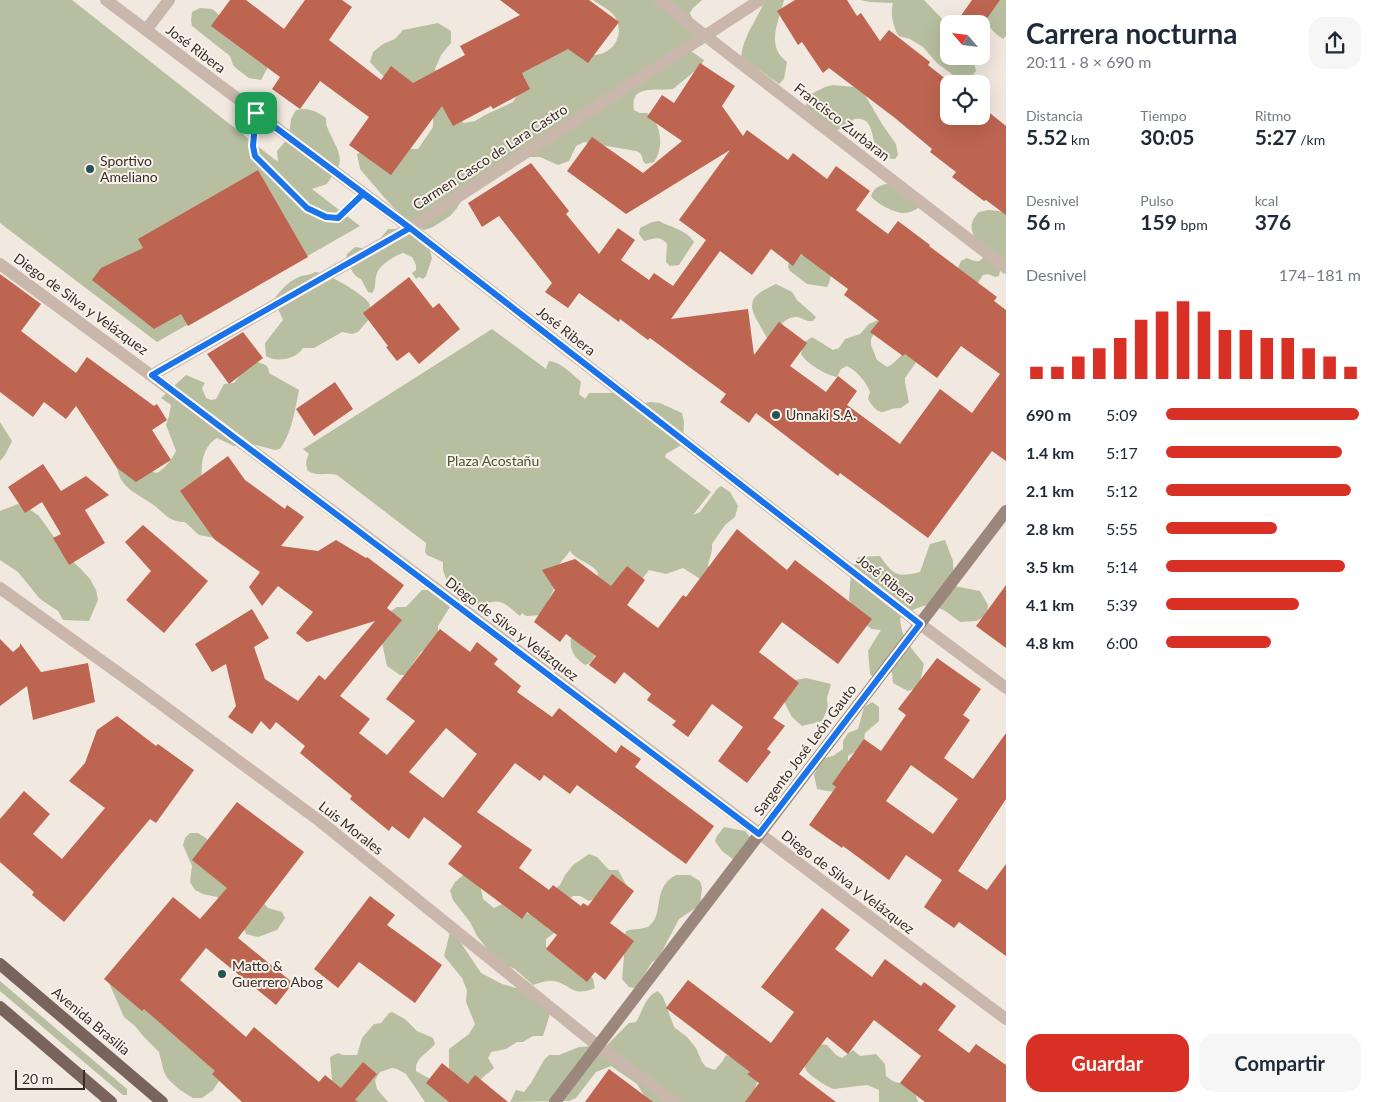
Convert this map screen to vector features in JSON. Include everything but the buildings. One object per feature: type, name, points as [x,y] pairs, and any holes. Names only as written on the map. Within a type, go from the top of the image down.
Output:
[{"type":"main road","name":"Avenida Brasilia","points":[[0,964],[162,1102]]},
{"type":"main road","points":[[0,1007],[112,1102]]},
{"type":"street","name":"José Ribera","points":[[106,0],[410,228],[920,624],[1006,688]]},
{"type":"street","points":[[146,30],[169,0]]},
{"type":"street","name":"Francisco Zurbaran","points":[[659,0],[1006,268]]},
{"type":"street","name":"Carmen Casco de Lara Castro","points":[[152,375],[410,228],[705,34],[760,0]]},
{"type":"street","name":"Diego de Silva y Velázquez","points":[[0,264],[152,375],[759,834],[1006,1018]]},
{"type":"street","name":"Sargento José León Gauto","points":[[555,1102],[1006,511]]},
{"type":"street","name":"Luis Morales","points":[[0,588],[321,822],[598,1046],[675,1102]]},
{"type":"lane","points":[[256,113],[253,146],[255,156],[307,208],[326,217],[338,218],[363,194]]},
{"type":"green space","points":[[0,0],[72,0],[278,162],[277,151],[289,137],[291,119],[296,110],[308,109],[326,118],[326,124],[337,148],[340,161],[327,184],[312,189],[360,226],[157,342],[0,223]]},
{"type":"green space","points":[[593,0],[702,0],[690,13],[699,26],[691,51],[704,60],[701,66],[673,89],[645,90],[636,96],[634,102],[634,110],[640,113],[647,113],[652,117],[658,129],[660,143],[654,162],[646,164],[641,154],[636,151],[584,142],[576,146],[569,161],[558,165],[540,157],[521,157],[467,191],[450,216],[433,227],[424,230],[412,224],[394,208],[360,169],[357,154],[369,148],[418,149],[433,127],[433,115],[395,77],[383,76],[370,62],[373,52],[383,44],[395,39],[403,30],[438,23],[451,31],[451,43],[441,55],[435,69],[442,94],[454,115],[464,123],[475,121],[513,102],[525,83],[525,78],[513,62],[561,43],[579,52],[591,55],[604,53],[614,45],[619,34],[617,21],[610,12]]},
{"type":"green space","points":[[765,0],[784,0],[775,33],[777,49],[780,56],[787,62],[784,79],[779,84],[741,57],[747,35]]},
{"type":"green space","points":[[860,0],[924,0],[940,17],[940,65],[974,65],[976,71],[973,75],[953,75],[937,63],[923,47],[910,39],[899,36],[893,20],[893,3]]},
{"type":"green space","points":[[991,0],[1006,0],[1006,36],[1003,39],[993,31],[990,26],[990,15],[985,15],[984,12]]},
{"type":"green space","points":[[200,8],[212,9],[216,12],[268,67],[261,80],[249,78],[237,69],[233,65],[230,56],[192,26],[192,12]]},
{"type":"green space","points":[[833,85],[854,87],[865,95],[896,144],[898,155],[895,159],[885,157],[879,151],[868,123],[863,119],[854,119],[845,129],[835,130],[806,114],[806,103],[809,95]]},
{"type":"green space","points":[[891,183],[925,204],[918,209],[899,213],[873,199],[871,196],[876,188]]},
{"type":"green space","points":[[989,210],[1006,212],[1006,265],[1000,271],[999,276],[983,275],[976,286],[956,272],[961,261],[967,258],[979,261],[987,253],[975,238],[972,223],[979,212]]},
{"type":"green space","points":[[659,221],[687,234],[694,242],[679,265],[670,266],[666,262],[667,244],[662,239],[657,238],[644,241],[639,234],[640,228]]},
{"type":"green space","points":[[388,229],[405,229],[429,248],[432,258],[426,276],[423,279],[419,277],[416,279],[412,273],[416,270],[416,265],[412,257],[403,253],[396,256],[379,270],[376,276],[374,291],[372,293],[368,292],[361,279],[354,274],[346,260],[347,254],[355,247],[369,249]]},
{"type":"green space","points":[[797,254],[807,256],[833,269],[827,287],[807,284],[790,271],[788,267],[789,262]]},
{"type":"green space","points":[[315,272],[335,279],[365,299],[370,305],[370,318],[358,332],[352,334],[342,332],[314,348],[303,348],[292,357],[276,359],[266,356],[265,343],[283,320],[274,300],[291,281]]},
{"type":"green space","points":[[776,284],[792,292],[797,300],[816,317],[813,321],[797,317],[788,319],[768,339],[752,308],[758,294]]},
{"type":"green space","points":[[878,320],[879,325],[871,339],[871,345],[877,360],[887,367],[908,350],[917,361],[905,378],[909,402],[901,408],[883,412],[880,412],[873,406],[868,399],[870,392],[866,385],[850,368],[847,366],[841,369],[837,377],[833,376],[812,365],[801,354],[803,343],[812,337],[833,350],[839,348],[845,339],[860,334],[869,324]]},
{"type":"green space","name":"Plaza Acostañu","points":[[492,329],[546,369],[549,361],[566,369],[581,382],[579,394],[585,399],[589,393],[614,393],[640,404],[660,403],[682,413],[684,422],[683,444],[666,454],[665,457],[711,492],[693,515],[700,512],[721,486],[730,492],[738,506],[735,517],[725,525],[712,544],[708,565],[714,576],[705,582],[683,568],[666,574],[649,570],[597,647],[595,656],[585,665],[574,654],[571,646],[571,637],[598,573],[570,551],[552,573],[556,585],[541,615],[526,616],[522,613],[520,616],[502,602],[492,602],[480,607],[470,601],[456,584],[446,579],[443,562],[427,555],[425,552],[426,543],[337,475],[315,474],[307,469],[306,462],[309,454],[303,449]]},
{"type":"green space","points":[[257,362],[264,364],[269,373],[299,390],[290,428],[280,449],[275,450],[252,444],[234,446],[217,438],[208,446],[203,458],[202,485],[215,538],[199,535],[185,522],[176,521],[168,517],[130,490],[121,479],[117,465],[157,473],[170,461],[176,451],[166,425],[171,405],[161,398],[186,375],[205,383],[202,388],[206,398],[211,400],[216,399],[224,384],[234,383],[246,367]]},
{"type":"green space","points":[[0,422],[12,441],[0,461]]},
{"type":"green space","points":[[18,504],[39,516],[69,558],[90,579],[96,590],[98,600],[89,621],[63,620],[58,611],[40,599],[18,572],[0,560],[0,511]]},
{"type":"green space","points":[[945,540],[953,561],[954,586],[980,591],[988,605],[987,615],[976,621],[960,622],[943,610],[928,605],[917,608],[900,618],[905,638],[924,664],[919,687],[908,691],[893,683],[892,672],[874,678],[870,674],[868,651],[881,630],[872,629],[862,622],[849,600],[851,571],[858,557],[880,556],[892,571],[901,575],[920,572],[930,544]]},
{"type":"green space","points":[[422,590],[428,590],[453,602],[438,626],[438,640],[421,652],[405,675],[400,675],[387,666],[381,638],[390,612],[397,607],[406,607]]},
{"type":"green space","points":[[806,678],[831,684],[827,698],[828,708],[822,721],[802,726],[792,717],[783,700],[790,681]]},
{"type":"green space","points":[[872,702],[879,707],[879,721],[865,733],[860,747],[848,756],[848,784],[839,792],[817,789],[814,775],[818,766],[824,758],[833,756],[843,749],[843,741],[848,733],[858,729],[864,707]]},
{"type":"green space","points":[[724,827],[745,831],[750,837],[734,860],[722,851],[715,841]]},
{"type":"green space","points":[[190,833],[198,833],[206,838],[268,908],[282,912],[285,918],[277,930],[258,937],[246,934],[240,919],[217,897],[195,890],[190,882],[192,866],[183,845],[185,838]]},
{"type":"green space","points":[[589,854],[597,857],[609,870],[618,870],[627,886],[589,901],[580,896],[573,896],[567,902],[560,929],[546,939],[546,947],[590,975],[595,988],[587,991],[576,991],[553,981],[533,985],[515,969],[505,965],[489,951],[477,936],[470,922],[453,900],[450,891],[455,882],[469,870],[478,874],[483,899],[494,908],[506,902],[520,912],[530,914],[533,907],[560,885],[573,865]]},
{"type":"green space","points":[[676,875],[690,875],[700,881],[702,888],[700,905],[679,919],[658,959],[652,962],[638,985],[634,988],[629,987],[622,979],[624,957],[622,944],[626,931],[647,927],[654,921],[663,887],[668,880]]},
{"type":"green space","points":[[451,928],[481,973],[502,984],[516,988],[519,987],[551,1011],[543,1036],[533,1036],[523,1042],[517,1042],[506,1049],[491,1052],[488,1058],[494,1068],[482,1078],[473,1090],[449,1073],[449,1049],[469,1034],[475,1024],[466,1002],[467,990],[462,978],[444,956]]},
{"type":"green space","points":[[111,974],[224,1074],[213,1090],[202,1098],[193,1098],[168,1079],[164,1072],[159,1052],[124,1017],[109,983]]},
{"type":"green space","points":[[0,981],[127,1089],[127,1095],[123,1095],[0,991]]},
{"type":"green space","points":[[658,991],[663,997],[674,1027],[687,1037],[696,1048],[706,1067],[715,1070],[726,1055],[754,1074],[757,1082],[755,1089],[756,1102],[648,1102],[637,1084],[611,1066],[596,1072],[576,1098],[569,1101],[510,1102],[516,1090],[524,1092],[549,1055],[559,1055],[579,1047],[607,1045],[629,1023],[636,1022],[647,1000]]},
{"type":"green space","points":[[392,1012],[405,1019],[417,1031],[433,1038],[435,1044],[419,1059],[416,1071],[437,1083],[450,1102],[425,1102],[406,1074],[392,1068],[380,1072],[375,1080],[377,1089],[388,1102],[355,1102],[332,1081],[330,1057],[338,1053],[357,1055],[362,1038],[374,1024],[381,1023]]},
{"type":"green space","points":[[820,1044],[827,1045],[836,1055],[842,1058],[853,1050],[860,1056],[876,1054],[885,1064],[886,1076],[897,1083],[909,1085],[915,1093],[918,1102],[879,1102],[879,1090],[867,1085],[834,1089],[823,1084],[806,1070],[803,1058]]},
{"type":"place","name":"Sportivo Ameliano","points":[[90,169]]},
{"type":"place","name":"Unnaki S.A.","points":[[776,415]]},
{"type":"place","name":"Matto & Guerrero Abog","points":[[222,974]]},
{"type":"route","points":[[256,113],[253,146],[255,156],[307,208],[326,217],[338,218],[363,194],[410,228],[152,375],[759,834],[920,624],[410,228],[256,113]]}]
